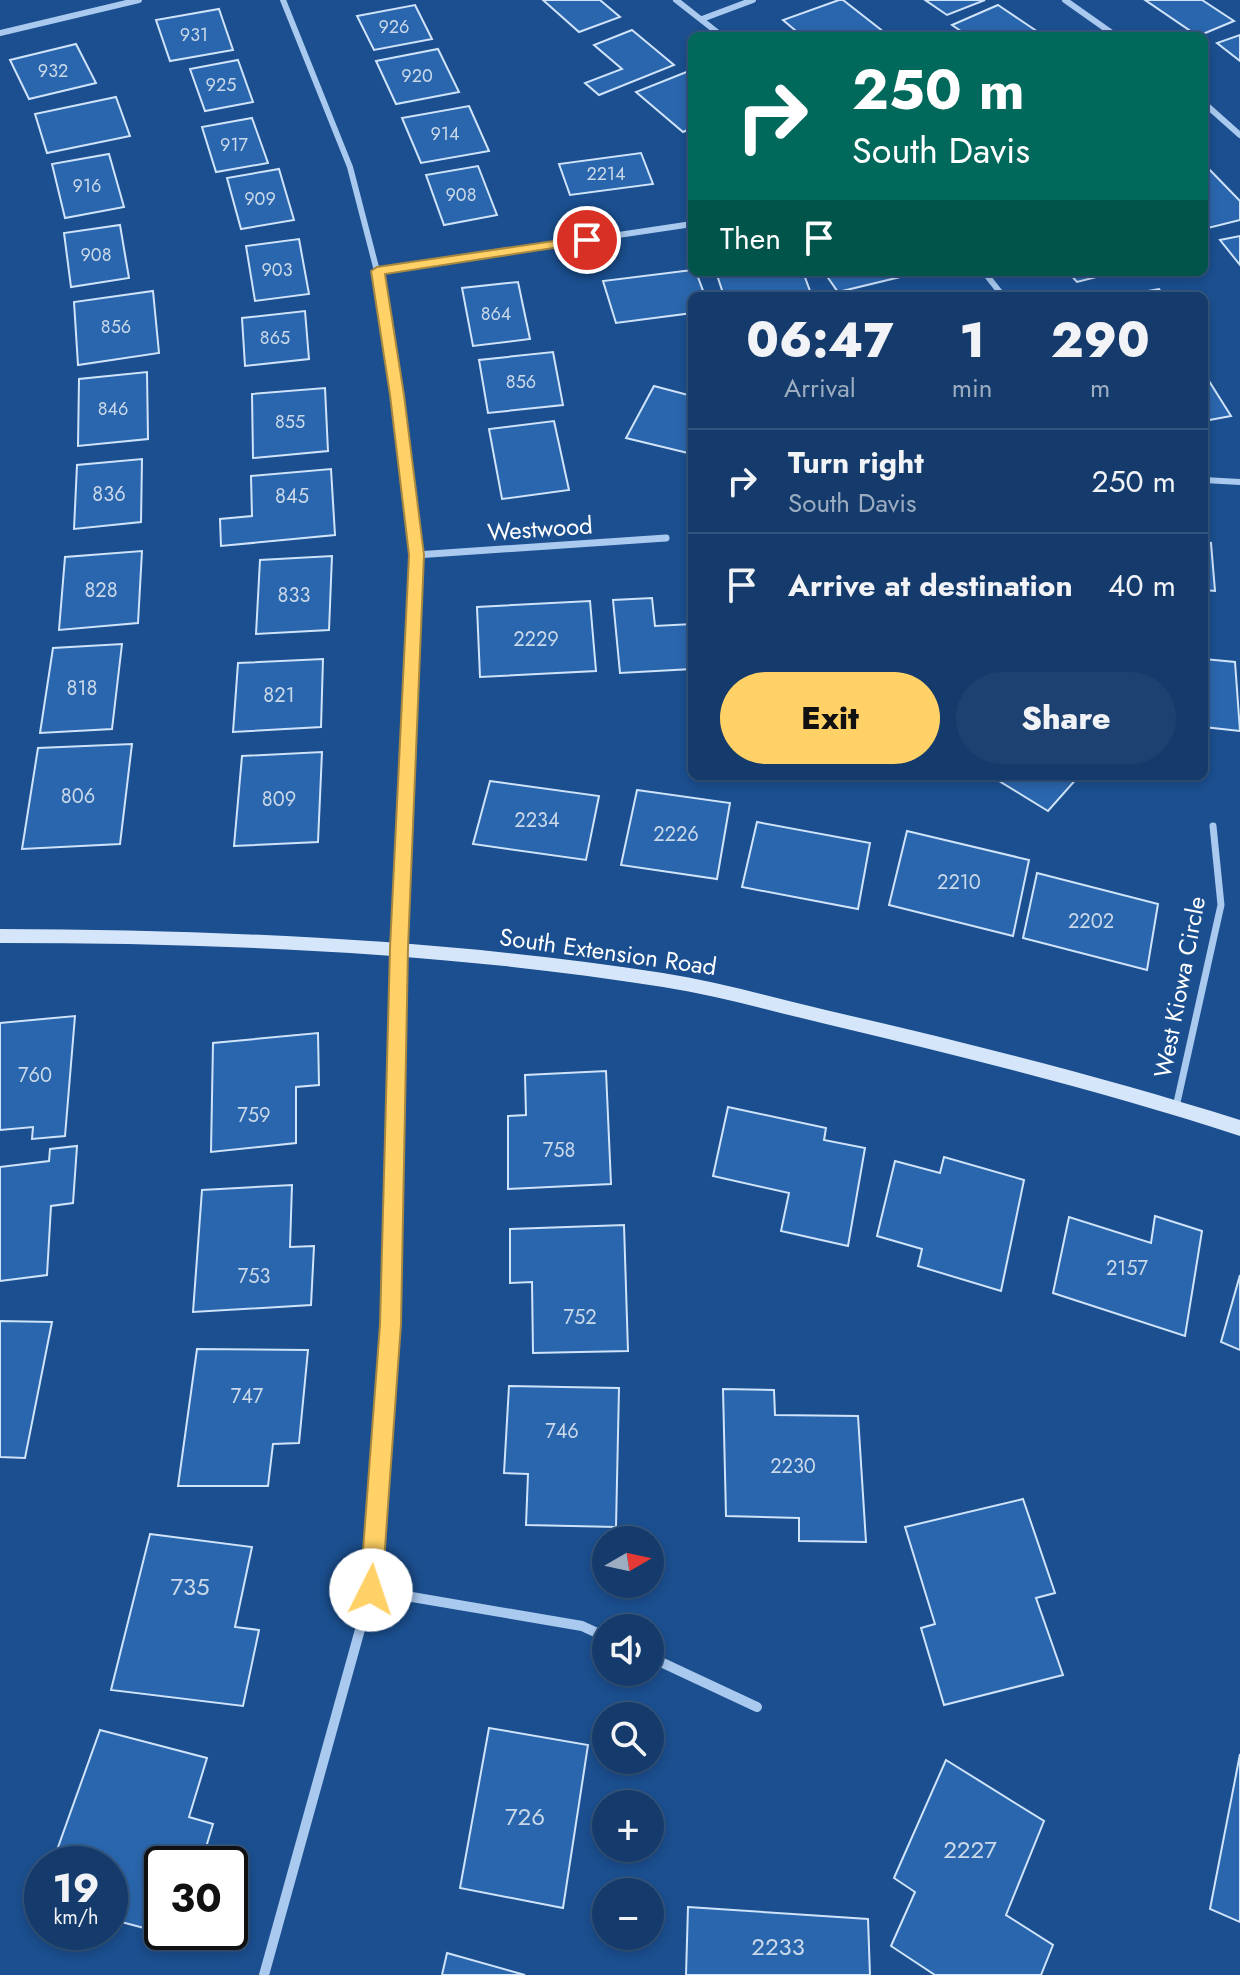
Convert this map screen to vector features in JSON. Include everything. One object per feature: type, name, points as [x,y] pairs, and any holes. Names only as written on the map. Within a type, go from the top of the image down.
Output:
[{"type":"street","points":[[0,33],[139,0]]},
{"type":"street","points":[[264,1975],[371,1590],[391,1324],[399,948],[416,555],[397,395],[377,271],[350,167],[283,0]]},
{"type":"street","points":[[676,0],[717,32]]},
{"type":"street","points":[[702,19],[753,0]]},
{"type":"street","points":[[1065,0],[1110,32]]},
{"type":"street","points":[[1208,107],[1240,135]]},
{"type":"street","points":[[377,271],[688,225]]},
{"type":"street","points":[[987,276],[1000,292]]},
{"type":"street","points":[[1208,480],[1240,482]]},
{"type":"street","name":"Westwood","points":[[416,555],[666,538]]},
{"type":"street","name":"West Kiowa Circle","points":[[1176,1107],[1221,905],[1213,826]]},
{"type":"street","name":"South Extension Road","points":[[0,936],[156,935],[399,948],[666,981],[955,1046],[1176,1107],[1240,1128]]},
{"type":"street","points":[[371,1590],[582,1626],[592,1631]]},
{"type":"street","points":[[664,1664],[757,1707]]},
{"type":"building","points":[[543,0],[600,0],[620,17],[579,32]]},
{"type":"building","points":[[843,0],[884,32],[797,32],[783,20]]},
{"type":"building","points":[[925,0],[985,0],[947,15]]},
{"type":"building","points":[[1145,0],[1202,0],[1234,21],[1208,32],[1192,32]]},
{"type":"building","points":[[415,5],[432,39],[374,50],[357,16]]},
{"type":"building","points":[[998,5],[1038,32],[962,32],[952,25]]},
{"type":"building","points":[[219,9],[233,50],[170,61],[156,20]]},
{"type":"building","points":[[632,30],[674,65],[599,95],[585,83],[622,69],[594,45]]},
{"type":"building","points":[[1240,35],[1240,61],[1217,43]]},
{"type":"building","points":[[76,44],[96,83],[29,99],[10,60]]},
{"type":"building","points":[[438,49],[459,92],[396,104],[376,61]]},
{"type":"building","points":[[238,60],[253,102],[205,111],[190,69]]},
{"type":"building","points":[[688,71],[688,130],[683,132],[636,92]]},
{"type":"building","points":[[116,97],[130,136],[47,153],[35,114]]},
{"type":"building","points":[[469,106],[489,151],[421,163],[402,118]]},
{"type":"building","points":[[252,118],[268,163],[216,172],[202,127]]},
{"type":"building","points":[[641,153],[653,184],[570,195],[559,164]]},
{"type":"building","points":[[109,154],[124,207],[65,218],[52,164]]},
{"type":"building","points":[[478,166],[497,215],[444,225],[426,175]]},
{"type":"building","points":[[1208,168],[1240,201],[1240,220],[1208,228]]},
{"type":"building","points":[[279,169],[294,220],[241,229],[227,178]]},
{"type":"building","points":[[120,225],[129,278],[71,287],[64,233]]},
{"type":"building","points":[[1240,236],[1240,265],[1220,240]]},
{"type":"building","points":[[299,239],[309,294],[255,301],[246,246]]},
{"type":"building","points":[[688,270],[688,276],[698,276],[704,292],[688,292],[688,314],[616,323],[603,281]]},
{"type":"building","points":[[717,276],[804,276],[810,291],[802,292],[723,292]]},
{"type":"building","points":[[827,276],[904,276],[838,292]]},
{"type":"building","points":[[1072,276],[1100,276],[1077,282]]},
{"type":"building","points":[[518,282],[530,339],[473,346],[462,288]]},
{"type":"building","points":[[153,291],[159,353],[78,365],[74,302]]},
{"type":"building","points":[[305,311],[309,359],[245,366],[242,318]]},
{"type":"building","points":[[553,352],[563,405],[488,413],[479,360]]},
{"type":"building","points":[[147,372],[148,439],[78,446],[79,379]]},
{"type":"building","points":[[1208,379],[1231,416],[1208,420]]},
{"type":"building","points":[[654,386],[688,395],[688,453],[626,438]]},
{"type":"building","points":[[325,388],[328,451],[253,458],[252,394]]},
{"type":"building","points":[[554,421],[569,490],[502,499],[489,429]]},
{"type":"building","points":[[142,459],[141,522],[74,529],[77,465]]},
{"type":"building","points":[[331,469],[335,535],[221,546],[220,519],[252,516],[251,476]]},
{"type":"building","points":[[1208,543],[1211,543],[1215,591],[1208,590]]},
{"type":"building","points":[[142,551],[138,623],[59,630],[65,557]]},
{"type":"building","points":[[332,556],[329,630],[256,634],[260,560]]},
{"type":"building","points":[[652,598],[655,626],[688,624],[688,669],[620,673],[613,600]]},
{"type":"building","points":[[590,601],[596,671],[480,677],[477,607]]},
{"type":"building","points":[[122,644],[112,729],[40,733],[53,648]]},
{"type":"building","points":[[323,659],[321,727],[233,732],[238,663]]},
{"type":"building","points":[[1208,659],[1235,662],[1240,731],[1208,727]]},
{"type":"building","points":[[132,744],[120,844],[22,849],[38,748]]},
{"type":"building","points":[[322,752],[318,842],[234,846],[242,756]]},
{"type":"building","points":[[998,780],[1075,780],[1048,811]]},
{"type":"building","points":[[490,781],[599,796],[586,860],[473,844]]},
{"type":"building","points":[[637,790],[730,803],[717,879],[621,865]]},
{"type":"building","points":[[757,822],[870,843],[858,909],[742,887]]},
{"type":"building","points":[[907,831],[1029,860],[1013,936],[889,905]]},
{"type":"building","points":[[1037,873],[1158,904],[1147,970],[1023,938]]},
{"type":"building","points":[[75,1016],[65,1136],[32,1139],[33,1127],[0,1130],[0,1023]]},
{"type":"building","points":[[318,1033],[319,1085],[296,1087],[296,1143],[211,1152],[213,1043]]},
{"type":"building","points":[[606,1071],[611,1184],[508,1189],[508,1116],[526,1115],[525,1075]]},
{"type":"building","points":[[728,1107],[826,1128],[824,1140],[865,1148],[848,1246],[781,1231],[789,1193],[713,1176]]},
{"type":"building","points":[[77,1146],[73,1203],[51,1206],[47,1275],[0,1281],[0,1167],[49,1161],[50,1149]]},
{"type":"building","points":[[944,1157],[1024,1180],[1001,1291],[918,1266],[922,1249],[877,1236],[895,1161],[940,1173]]},
{"type":"building","points":[[292,1185],[290,1247],[314,1246],[311,1305],[193,1312],[202,1190]]},
{"type":"building","points":[[1155,1216],[1202,1231],[1185,1336],[1053,1293],[1069,1217],[1151,1243]]},
{"type":"building","points":[[624,1225],[628,1351],[533,1353],[532,1282],[510,1283],[510,1229]]},
{"type":"building","points":[[1240,1275],[1240,1350],[1221,1342]]},
{"type":"building","points":[[0,1321],[52,1322],[25,1458],[0,1457]]},
{"type":"building","points":[[197,1349],[308,1350],[299,1443],[273,1444],[268,1486],[178,1486]]},
{"type":"building","points":[[509,1386],[619,1388],[616,1526],[526,1525],[528,1474],[504,1473]]},
{"type":"building","points":[[723,1389],[774,1390],[775,1415],[858,1416],[866,1542],[799,1541],[799,1518],[726,1516]]},
{"type":"building","points":[[1023,1499],[1055,1593],[1036,1598],[1063,1675],[944,1705],[921,1628],[935,1624],[905,1527]]},
{"type":"building","points":[[150,1534],[252,1547],[235,1627],[259,1630],[243,1706],[111,1690]]},
{"type":"building","points":[[489,1728],[588,1745],[563,1908],[460,1888]]},
{"type":"building","points":[[100,1730],[207,1758],[189,1817],[213,1824],[206,1846],[144,1846],[144,1928],[128,1924],[128,1846],[58,1846]]},
{"type":"building","points":[[1240,1754],[1240,1922],[1210,1909]]},
{"type":"building","points":[[946,1760],[1044,1821],[1006,1915],[1053,1945],[1041,1975],[935,1975],[891,1946],[915,1892],[894,1878]]},
{"type":"building","points":[[688,1907],[868,1919],[870,1975],[686,1975]]},
{"type":"building","points":[[447,1953],[525,1975],[442,1975]]},
{"type":"route","points":[[371,1590],[391,1324],[399,948],[416,555],[397,395],[377,271],[587,240]]}]
